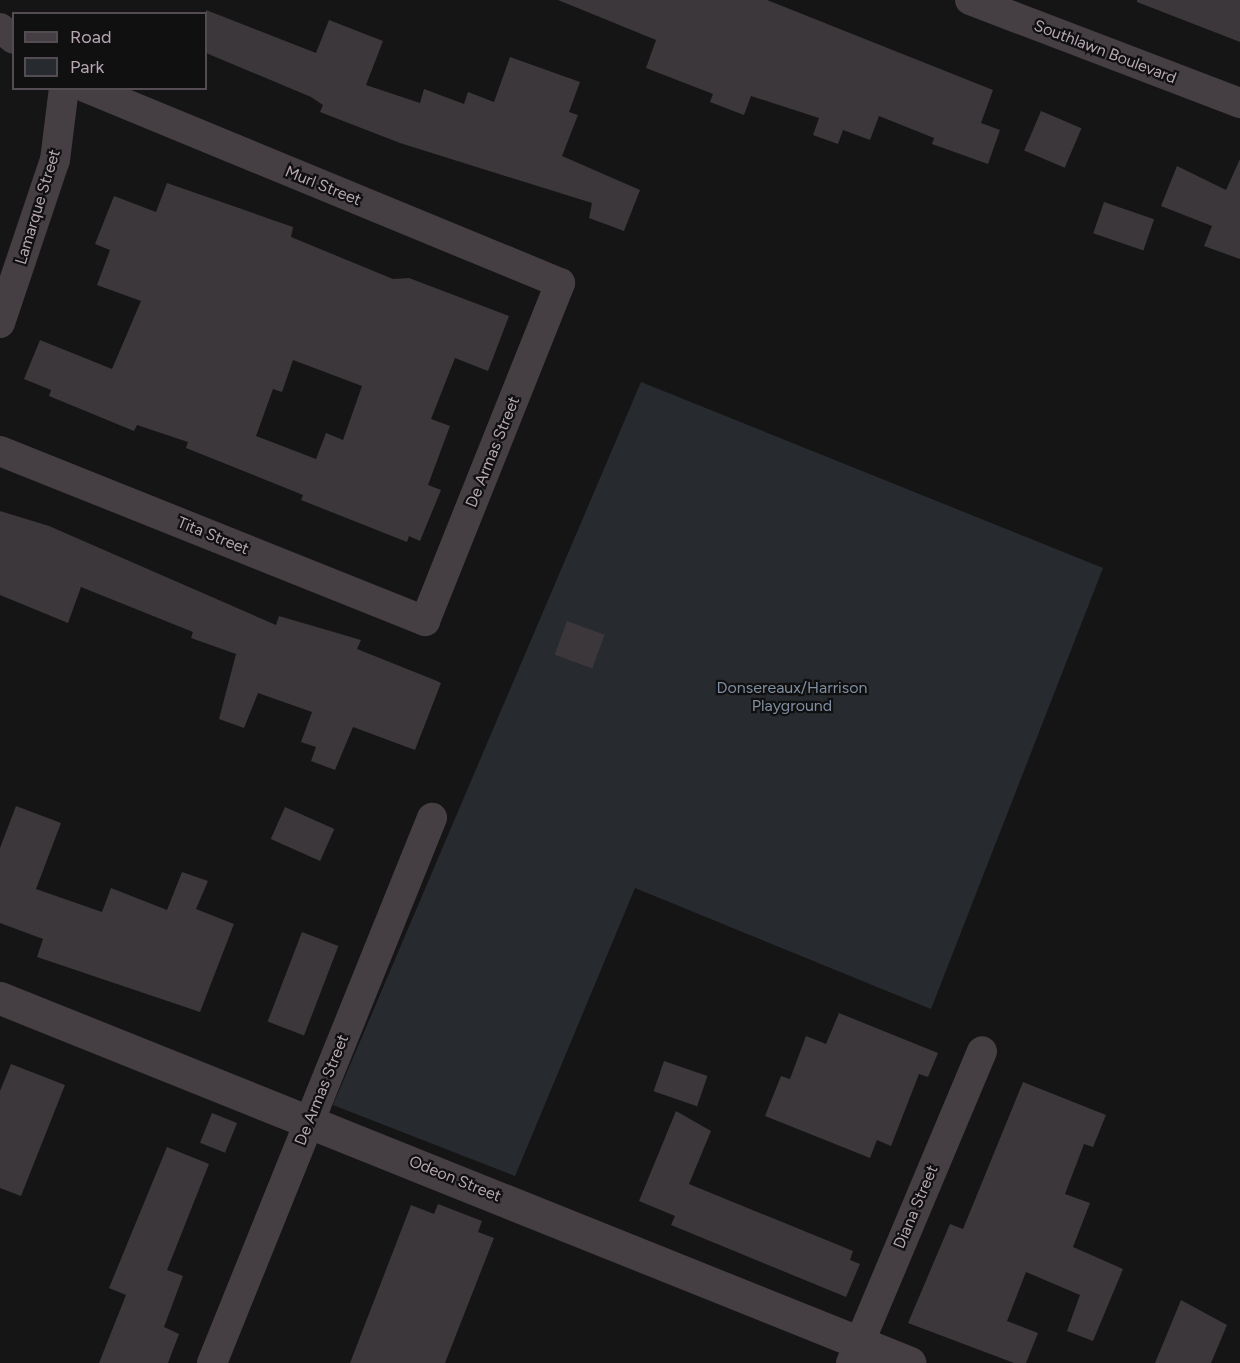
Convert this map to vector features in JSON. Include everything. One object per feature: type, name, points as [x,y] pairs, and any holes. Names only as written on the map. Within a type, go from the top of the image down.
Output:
[{"type":"street","name":"Southlawn Boulevard","points":[[970,0],[1240,103]]},
{"type":"street","points":[[0,28],[12,37]]},
{"type":"street","name":"Lamarque Street","points":[[0,323],[55,160],[64,90]]},
{"type":"street","name":"Murl Street","points":[[92,90],[560,283]]},
{"type":"street","name":"De Armas Street","points":[[425,621],[560,283]]},
{"type":"street","name":"Tita Street","points":[[0,451],[425,621]]},
{"type":"street","name":"De Armas Street","points":[[212,1363],[432,818]]},
{"type":"street","name":"Odeon Street","points":[[0,998],[310,1120],[855,1352],[910,1363]]},
{"type":"street","name":"Diana Street","points":[[855,1352],[982,1051]]},
{"type":"green space","name":"Donsereaux/Harrison Playground","points":[[641,382],[1103,568],[931,1009],[635,888],[515,1176],[333,1105]]},
{"type":"building","points":[[558,0],[767,0],[993,90],[981,123],[1000,130],[988,164],[932,144],[934,138],[879,116],[870,140],[843,130],[838,144],[813,135],[819,118],[751,96],[744,115],[710,102],[713,94],[646,68],[656,40]]},
{"type":"building","points":[[1137,0],[1240,0],[1240,42],[1137,2]]},
{"type":"building","points":[[206,10],[316,53],[329,20],[383,41],[366,85],[420,103],[424,89],[464,104],[468,92],[494,102],[510,57],[580,82],[569,112],[578,115],[562,156],[640,190],[624,231],[589,218],[592,203],[400,143],[320,112],[323,105],[311,97],[207,53]]},
{"type":"building","points":[[1041,111],[1082,128],[1065,168],[1024,151]]},
{"type":"building","points":[[1240,159],[1240,259],[1204,246],[1212,226],[1161,206],[1177,166],[1226,190]]},
{"type":"building","points":[[167,183],[293,227],[291,237],[393,279],[409,278],[509,316],[488,371],[455,358],[431,419],[450,426],[428,485],[441,490],[420,541],[409,536],[407,542],[301,500],[303,495],[186,448],[188,442],[137,425],[134,431],[49,396],[51,390],[24,379],[40,340],[112,369],[141,301],[97,285],[110,250],[95,244],[114,196],[156,212]],"holes":[[[293,360],[362,386],[343,440],[326,433],[316,459],[256,436],[273,389],[282,392]]]},
{"type":"building","points":[[1104,202],[1154,219],[1143,250],[1093,233]]},
{"type":"building","points":[[0,511],[49,526],[276,625],[279,616],[361,640],[357,649],[441,683],[415,750],[353,727],[335,770],[311,761],[316,747],[301,742],[312,712],[258,693],[244,728],[219,719],[236,654],[191,638],[193,632],[81,587],[68,623],[0,595]]},
{"type":"building","points":[[567,621],[605,635],[592,669],[555,655]]},
{"type":"building","points":[[16,806],[61,823],[36,889],[102,912],[111,888],[167,910],[182,872],[208,881],[196,909],[234,924],[200,1012],[37,957],[43,939],[0,923],[0,848]]},
{"type":"building","points":[[285,807],[334,829],[320,861],[271,839]]},
{"type":"building","points":[[302,932],[338,946],[304,1036],[268,1022]]},
{"type":"building","points":[[839,1013],[938,1053],[928,1077],[919,1074],[891,1146],[877,1140],[870,1158],[765,1116],[781,1076],[790,1079],[806,1036],[826,1044]]},
{"type":"building","points":[[664,1061],[707,1076],[697,1106],[654,1091]]},
{"type":"building","points":[[11,1064],[65,1085],[21,1196],[0,1188],[0,1091]]},
{"type":"building","points":[[1023,1082],[1106,1115],[1093,1147],[1084,1144],[1065,1194],[1090,1203],[1073,1247],[1123,1269],[1093,1341],[1067,1331],[1080,1295],[1026,1272],[1007,1321],[1038,1333],[1026,1363],[1014,1363],[908,1323],[950,1224],[963,1229]]},
{"type":"building","points":[[676,1111],[711,1131],[689,1184],[853,1251],[850,1260],[860,1264],[846,1297],[671,1225],[675,1216],[639,1201]]},
{"type":"building","points":[[212,1113],[237,1123],[225,1153],[200,1143]]},
{"type":"building","points":[[167,1147],[209,1164],[167,1270],[183,1276],[164,1327],[179,1334],[168,1363],[99,1363],[126,1295],[109,1288]]},
{"type":"building","points":[[438,1204],[482,1221],[478,1232],[494,1238],[445,1363],[350,1363],[411,1205],[434,1214]]},
{"type":"building","points":[[1181,1300],[1227,1325],[1211,1363],[1155,1363]]}]
